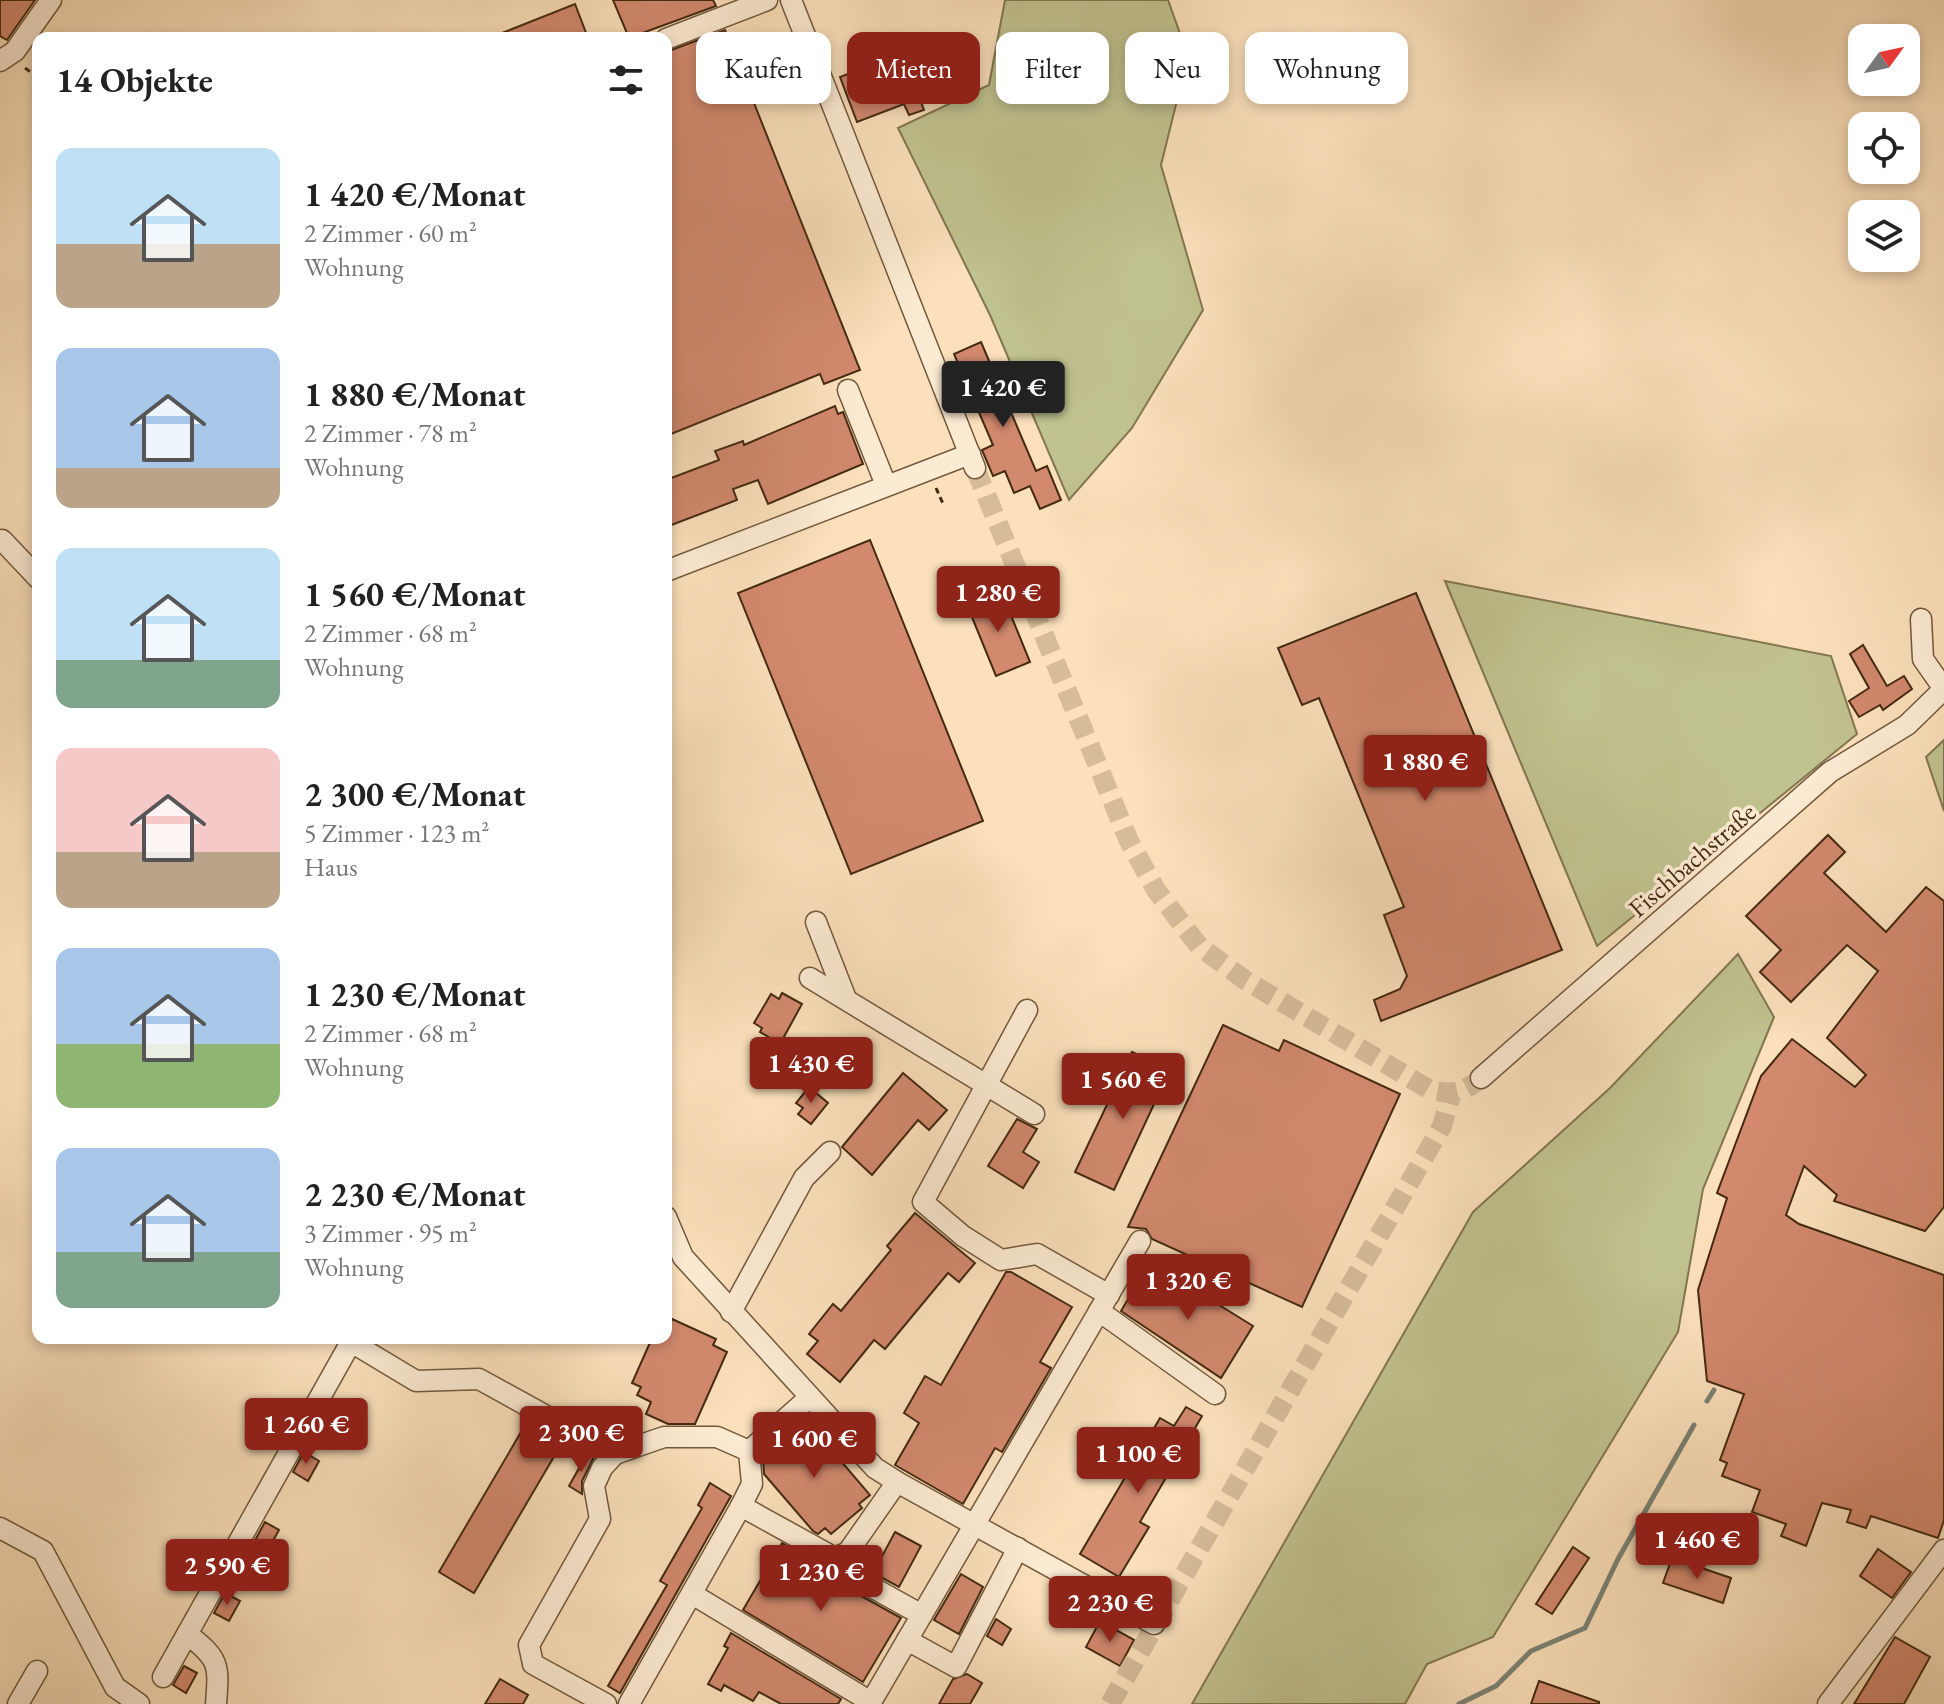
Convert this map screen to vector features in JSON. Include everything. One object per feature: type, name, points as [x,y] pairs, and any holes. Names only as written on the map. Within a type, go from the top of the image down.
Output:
[{"type":"street","points":[[0,61],[15,51],[51,0]]},
{"type":"street","points":[[672,37],[767,0]]},
{"type":"street","points":[[672,569],[886,485],[973,461],[791,0]]},
{"type":"street","points":[[848,390],[886,485]]},
{"type":"street","points":[[1,540],[32,572]]},
{"type":"street","points":[[1921,619],[1923,659],[1944,689]]},
{"type":"street","name":"Fischbachstraße","points":[[1481,1078],[1830,772],[1907,725],[1944,689]]},
{"type":"street","points":[[816,922],[846,999]]},
{"type":"street","points":[[810,978],[1034,1114]]},
{"type":"street","points":[[1027,1010],[923,1202],[963,1236],[1001,1260],[1037,1254],[1104,1303],[1215,1394]]},
{"type":"street","points":[[731,1312],[804,1178],[830,1152]]},
{"type":"street","points":[[672,1231],[683,1257],[875,1468],[1154,1624]]},
{"type":"street","points":[[692,1594],[870,1703],[1140,1241]]},
{"type":"street","points":[[163,1677],[350,1344]]},
{"type":"street","points":[[354,1344],[416,1381],[479,1379],[615,1454]]},
{"type":"street","points":[[749,1451],[810,1397]]},
{"type":"street","points":[[606,1704],[533,1664],[529,1645],[600,1519],[594,1486],[602,1468],[615,1454],[664,1437],[717,1437],[749,1451]]},
{"type":"street","points":[[629,1704],[752,1484],[749,1451]]},
{"type":"street","points":[[835,1558],[848,1552],[897,1482]]},
{"type":"street","points":[[741,1506],[835,1558],[859,1580],[922,1615]]},
{"type":"street","points":[[0,1528],[43,1551],[115,1687],[139,1704]]},
{"type":"street","points":[[907,1640],[956,1667],[1018,1548]]},
{"type":"street","points":[[1828,1704],[1944,1550]]},
{"type":"street","points":[[187,1634],[207,1650],[219,1670],[216,1704]]},
{"type":"street","points":[[18,1704],[37,1671]]},
{"type":"green space","points":[[1005,0],[1168,0],[1179,32],[1125,32],[1125,104],[1176,104],[1161,165],[1203,310],[1132,428],[1069,500],[990,315],[898,128],[949,104],[980,104],[980,89],[989,85],[996,48],[996,104],[1109,104],[1109,32],[999,32]]},
{"type":"green space","points":[[1445,581],[1831,656],[1857,734],[1597,946]]},
{"type":"green space","points":[[1944,740],[1944,811],[1926,757]]},
{"type":"green space","points":[[1738,954],[1774,1017],[1703,1189],[1678,1332],[1493,1637],[1427,1664],[1405,1704],[1192,1704],[1473,1212],[1610,1088]]},
{"type":"building","points":[[0,0],[35,0],[7,40],[0,36]]},
{"type":"building","points":[[613,0],[713,0],[716,6],[645,32],[626,32]]},
{"type":"building","points":[[575,4],[586,32],[505,32]]},
{"type":"building","points":[[696,41],[696,104],[754,104],[860,370],[824,384],[820,374],[672,434],[672,50]]},
{"type":"building","points":[[847,74],[847,96],[840,77]]},
{"type":"building","points":[[850,104],[904,104],[857,122]]},
{"type":"building","points":[[904,104],[922,104],[924,110],[909,115]]},
{"type":"building","points":[[981,342],[1036,471],[1047,466],[1061,500],[1040,509],[1030,486],[1014,493],[1005,471],[993,476],[982,450],[993,445],[954,354]]},
{"type":"building","points":[[835,406],[838,414],[843,412],[863,464],[768,504],[758,480],[733,489],[737,500],[672,525],[672,478],[719,460],[715,451],[743,441],[744,445]]},
{"type":"building","points":[[870,540],[983,821],[851,874],[738,593]]},
{"type":"building","points":[[1001,591],[1030,662],[996,676],[967,605]]},
{"type":"building","points":[[1416,593],[1562,950],[1381,1021],[1374,1000],[1400,989],[1407,976],[1384,915],[1404,907],[1319,698],[1302,705],[1278,648]]},
{"type":"building","points":[[1863,645],[1887,686],[1904,676],[1912,689],[1883,710],[1880,705],[1859,717],[1849,701],[1869,688],[1850,654]]},
{"type":"building","points":[[1828,835],[1845,852],[1824,873],[1886,932],[1926,887],[1944,901],[1944,1207],[1925,1231],[1834,1201],[1837,1195],[1804,1166],[1786,1215],[1799,1224],[1944,1275],[1944,1520],[1938,1538],[1871,1516],[1866,1528],[1847,1522],[1851,1510],[1822,1503],[1806,1546],[1781,1536],[1786,1524],[1752,1512],[1760,1490],[1722,1476],[1727,1463],[1720,1460],[1744,1394],[1707,1381],[1698,1290],[1727,1198],[1717,1193],[1761,1076],[1792,1039],[1855,1087],[1866,1075],[1827,1038],[1878,971],[1847,945],[1791,1002],[1760,972],[1781,950],[1746,916]]},
{"type":"building","points":[[782,993],[802,1004],[780,1044],[760,1032],[762,1028],[754,1023],[771,994],[779,999]]},
{"type":"building","points":[[1223,1025],[1279,1051],[1284,1040],[1400,1094],[1302,1307],[1152,1239],[1146,1229],[1128,1227]]},
{"type":"building","points":[[1132,1052],[1170,1070],[1114,1190],[1075,1172]]},
{"type":"building","points":[[903,1073],[947,1110],[929,1130],[918,1120],[872,1175],[842,1147]]},
{"type":"building","points":[[809,1087],[828,1103],[811,1124],[798,1114],[803,1108],[796,1103]]},
{"type":"building","points":[[1017,1119],[1037,1129],[1023,1152],[1039,1162],[1023,1188],[988,1166]]},
{"type":"building","points":[[915,1213],[975,1263],[959,1282],[948,1273],[885,1349],[874,1340],[840,1382],[807,1354],[818,1341],[809,1334],[833,1304],[841,1311],[891,1250],[887,1246]]},
{"type":"building","points":[[1006,1272],[1072,1307],[1040,1362],[1051,1368],[1002,1452],[995,1448],[963,1504],[895,1465],[919,1423],[904,1413],[925,1376],[941,1385]]},
{"type":"building","points":[[1166,1272],[1253,1326],[1221,1378],[1121,1311],[1142,1276],[1157,1286]]},
{"type":"building","points":[[672,1319],[716,1339],[713,1345],[727,1352],[695,1424],[668,1424],[646,1414],[651,1402],[637,1395],[641,1387],[632,1383],[649,1344],[672,1344]]},
{"type":"building","points":[[1186,1407],[1202,1416],[1140,1522],[1149,1527],[1119,1577],[1080,1554],[1160,1418],[1174,1426]]},
{"type":"building","points":[[806,1420],[870,1495],[859,1504],[862,1508],[831,1534],[825,1528],[818,1534],[813,1531],[764,1474],[763,1456]]},
{"type":"building","points":[[524,1427],[559,1448],[474,1593],[439,1572]]},
{"type":"building","points":[[304,1452],[319,1461],[308,1481],[293,1472]]},
{"type":"building","points":[[587,1454],[594,1457],[582,1481],[582,1494],[569,1486]]},
{"type":"building","points":[[710,1483],[731,1496],[620,1693],[608,1686],[667,1585],[660,1581],[702,1508],[698,1505]]},
{"type":"building","points":[[265,1522],[279,1530],[268,1550],[254,1542]]},
{"type":"building","points":[[895,1532],[921,1546],[899,1587],[873,1573]]},
{"type":"building","points":[[782,1543],[827,1569],[852,1591],[901,1618],[863,1682],[743,1610]]},
{"type":"building","points":[[1573,1547],[1589,1558],[1552,1614],[1536,1604]]},
{"type":"building","points":[[1878,1549],[1911,1572],[1892,1598],[1860,1576]]},
{"type":"building","points":[[1672,1558],[1731,1578],[1723,1603],[1663,1583]]},
{"type":"building","points":[[961,1574],[983,1587],[959,1634],[934,1620]]},
{"type":"building","points":[[225,1593],[240,1601],[229,1621],[214,1613]]},
{"type":"building","points":[[996,1619],[1011,1629],[1002,1645],[987,1636]]},
{"type":"building","points":[[1100,1621],[1134,1640],[1120,1666],[1086,1647]]},
{"type":"building","points":[[731,1633],[841,1699],[838,1704],[781,1704],[759,1692],[753,1701],[724,1685],[721,1691],[708,1684],[728,1648],[724,1646]]},
{"type":"building","points":[[1895,1637],[1930,1657],[1904,1704],[1854,1704]]},
{"type":"building","points":[[184,1666],[197,1673],[186,1693],[173,1685]]},
{"type":"building","points":[[967,1674],[982,1683],[970,1704],[939,1704],[953,1679]]},
{"type":"building","points":[[500,1679],[528,1695],[523,1704],[485,1704]]},
{"type":"building","points":[[1539,1681],[1599,1702],[1599,1704],[1531,1704]]},
{"type":"waterway","points":[[1707,1401],[1714,1390]]},
{"type":"waterway","points":[[1459,1704],[1496,1686],[1531,1651],[1585,1628],[1618,1559],[1694,1425]]},
{"type":"tunnel","points":[[975,468],[1129,841],[1156,890],[1199,946],[1245,980],[1430,1090],[1457,1092],[1481,1078]]},
{"type":"tunnel","points":[[1110,1704],[1442,1126],[1451,1095]]}]
